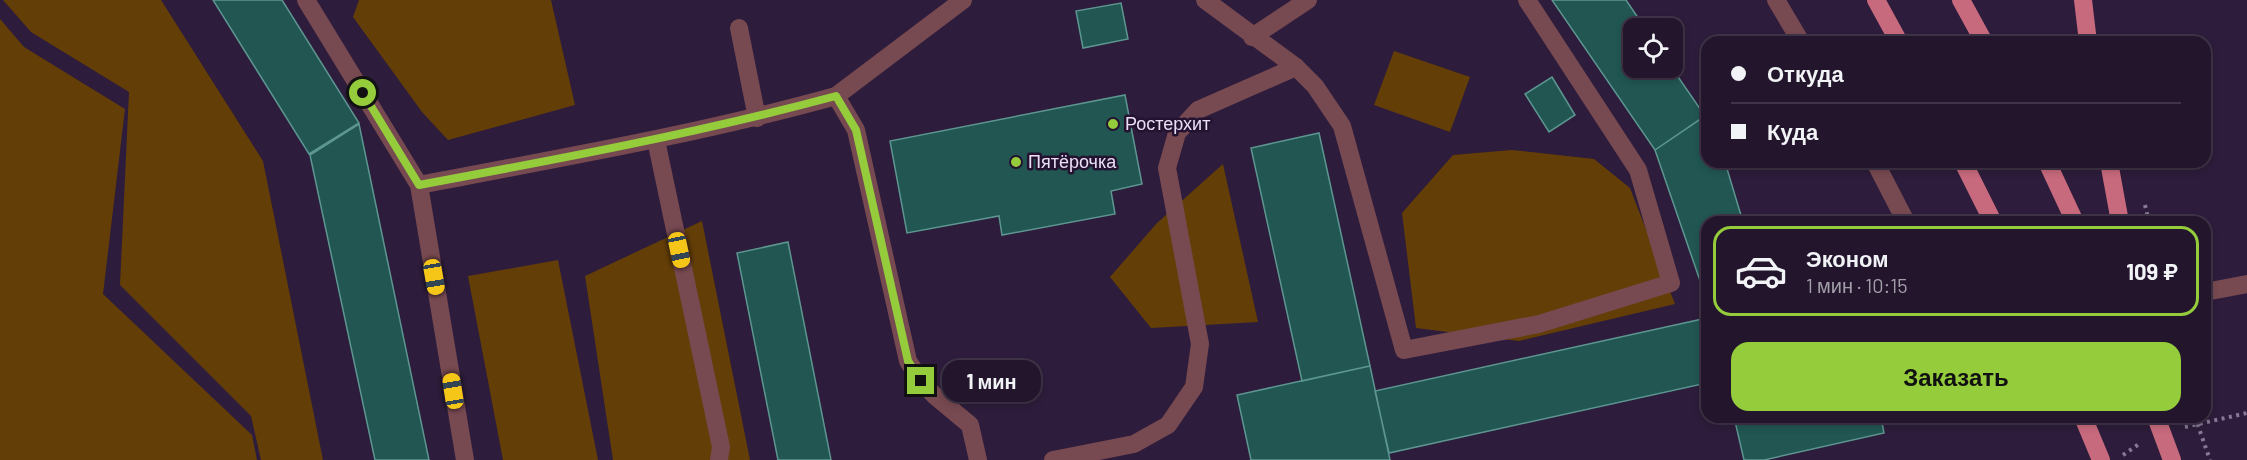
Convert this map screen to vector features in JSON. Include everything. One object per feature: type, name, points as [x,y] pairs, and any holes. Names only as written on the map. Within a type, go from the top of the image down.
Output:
[{"type":"main road","points":[[1876,0],[1896,36]]},
{"type":"main road","points":[[1961,0],[1981,36]]},
{"type":"main road","points":[[2083,0],[2087,36]]},
{"type":"main road","points":[[1966,168],[1990,216]]},
{"type":"main road","points":[[2050,168],[2072,216]]},
{"type":"main road","points":[[2110,168],[2119,216]]},
{"type":"main road","points":[[2086,423],[2101,460]]},
{"type":"main road","points":[[2158,423],[2172,460]]},
{"type":"street","points":[[306,0],[419,185],[465,460]]},
{"type":"street","points":[[419,185],[656,140],[757,118],[836,96],[963,0]]},
{"type":"street","points":[[1205,0],[1252,37],[1296,67],[1315,86],[1342,126],[1404,350],[1539,324],[1671,283],[1638,170],[1527,0]]},
{"type":"street","points":[[1252,37],[1308,0]]},
{"type":"street","points":[[1776,0],[1797,36]]},
{"type":"street","points":[[739,28],[757,118]]},
{"type":"street","points":[[1053,460],[1134,444],[1168,425],[1194,387],[1200,344],[1167,168],[1177,133],[1198,110],[1296,67]]},
{"type":"street","points":[[836,96],[856,130],[908,361],[934,395],[970,425],[978,460]]},
{"type":"street","points":[[656,140],[722,447],[719,460]]},
{"type":"street","points":[[1878,168],[1903,216]]},
{"type":"street","points":[[2211,291],[2247,284]]},
{"type":"path","points":[[2211,421],[2247,413]]},
{"type":"path","points":[[2197,423],[2210,460]]},
{"type":"path","points":[[2177,429],[2203,423]]},
{"type":"path","points":[[2134,447],[2142,443]]},
{"type":"shaded area","points":[[3,0],[161,0],[263,161],[323,460],[261,460],[251,416],[120,285],[129,92],[31,32]]},
{"type":"shaded area","points":[[359,0],[551,0],[575,105],[448,140],[422,112],[353,17]]},
{"type":"shaded area","points":[[0,19],[24,47],[125,109],[103,294],[252,435],[257,460],[0,460]]},
{"type":"shaded area","points":[[1394,51],[1470,77],[1450,132],[1374,105]]},
{"type":"shaded area","points":[[1512,150],[1594,159],[1630,188],[1675,304],[1519,341],[1416,328],[1402,213],[1453,155]]},
{"type":"shaded area","points":[[1223,164],[1258,322],[1151,328],[1110,277],[1157,223]]},
{"type":"shaded area","points":[[702,221],[750,460],[613,460],[585,276]]},
{"type":"shaded area","points":[[558,260],[598,460],[503,460],[468,276]]},
{"type":"building","points":[[213,0],[282,0],[359,123],[309,154]]},
{"type":"building","points":[[1552,0],[1626,0],[1638,18],[1623,18],[1623,78],[1679,78],[1701,110],[1701,119],[1655,150]]},
{"type":"building","points":[[1121,3],[1128,39],[1083,48],[1076,11]]},
{"type":"building","points":[[1552,77],[1575,115],[1549,132],[1525,94]]},
{"type":"building","name":"Пятёрочка","points":[[1125,95],[1142,184],[1111,191],[1115,214],[1002,235],[999,216],[907,233],[890,141]]},
{"type":"building","points":[[1701,119],[1701,168],[1727,168],[1741,216],[1701,216],[1701,284],[1655,150]]},
{"type":"building","points":[[359,124],[429,460],[375,460],[310,155]]},
{"type":"building","points":[[1319,133],[1370,366],[1302,381],[1251,148]]},
{"type":"building","points":[[788,242],[831,460],[778,460],[737,253]]},
{"type":"building","points":[[1701,319],[1701,384],[1389,453],[1375,391]]},
{"type":"building","points":[[1370,366],[1390,460],[1251,460],[1237,395]]},
{"type":"building","points":[[1735,423],[1882,423],[1884,433],[1764,460],[1744,460]]},
{"type":"place","name":"Ростерхит","points":[[1113,124]]},
{"type":"place","name":"Пятёрочка","points":[[1016,162]]},
{"type":"route","points":[[363,93],[419,185],[656,140],[757,118],[836,96],[856,130],[908,361],[921,381]]}]
